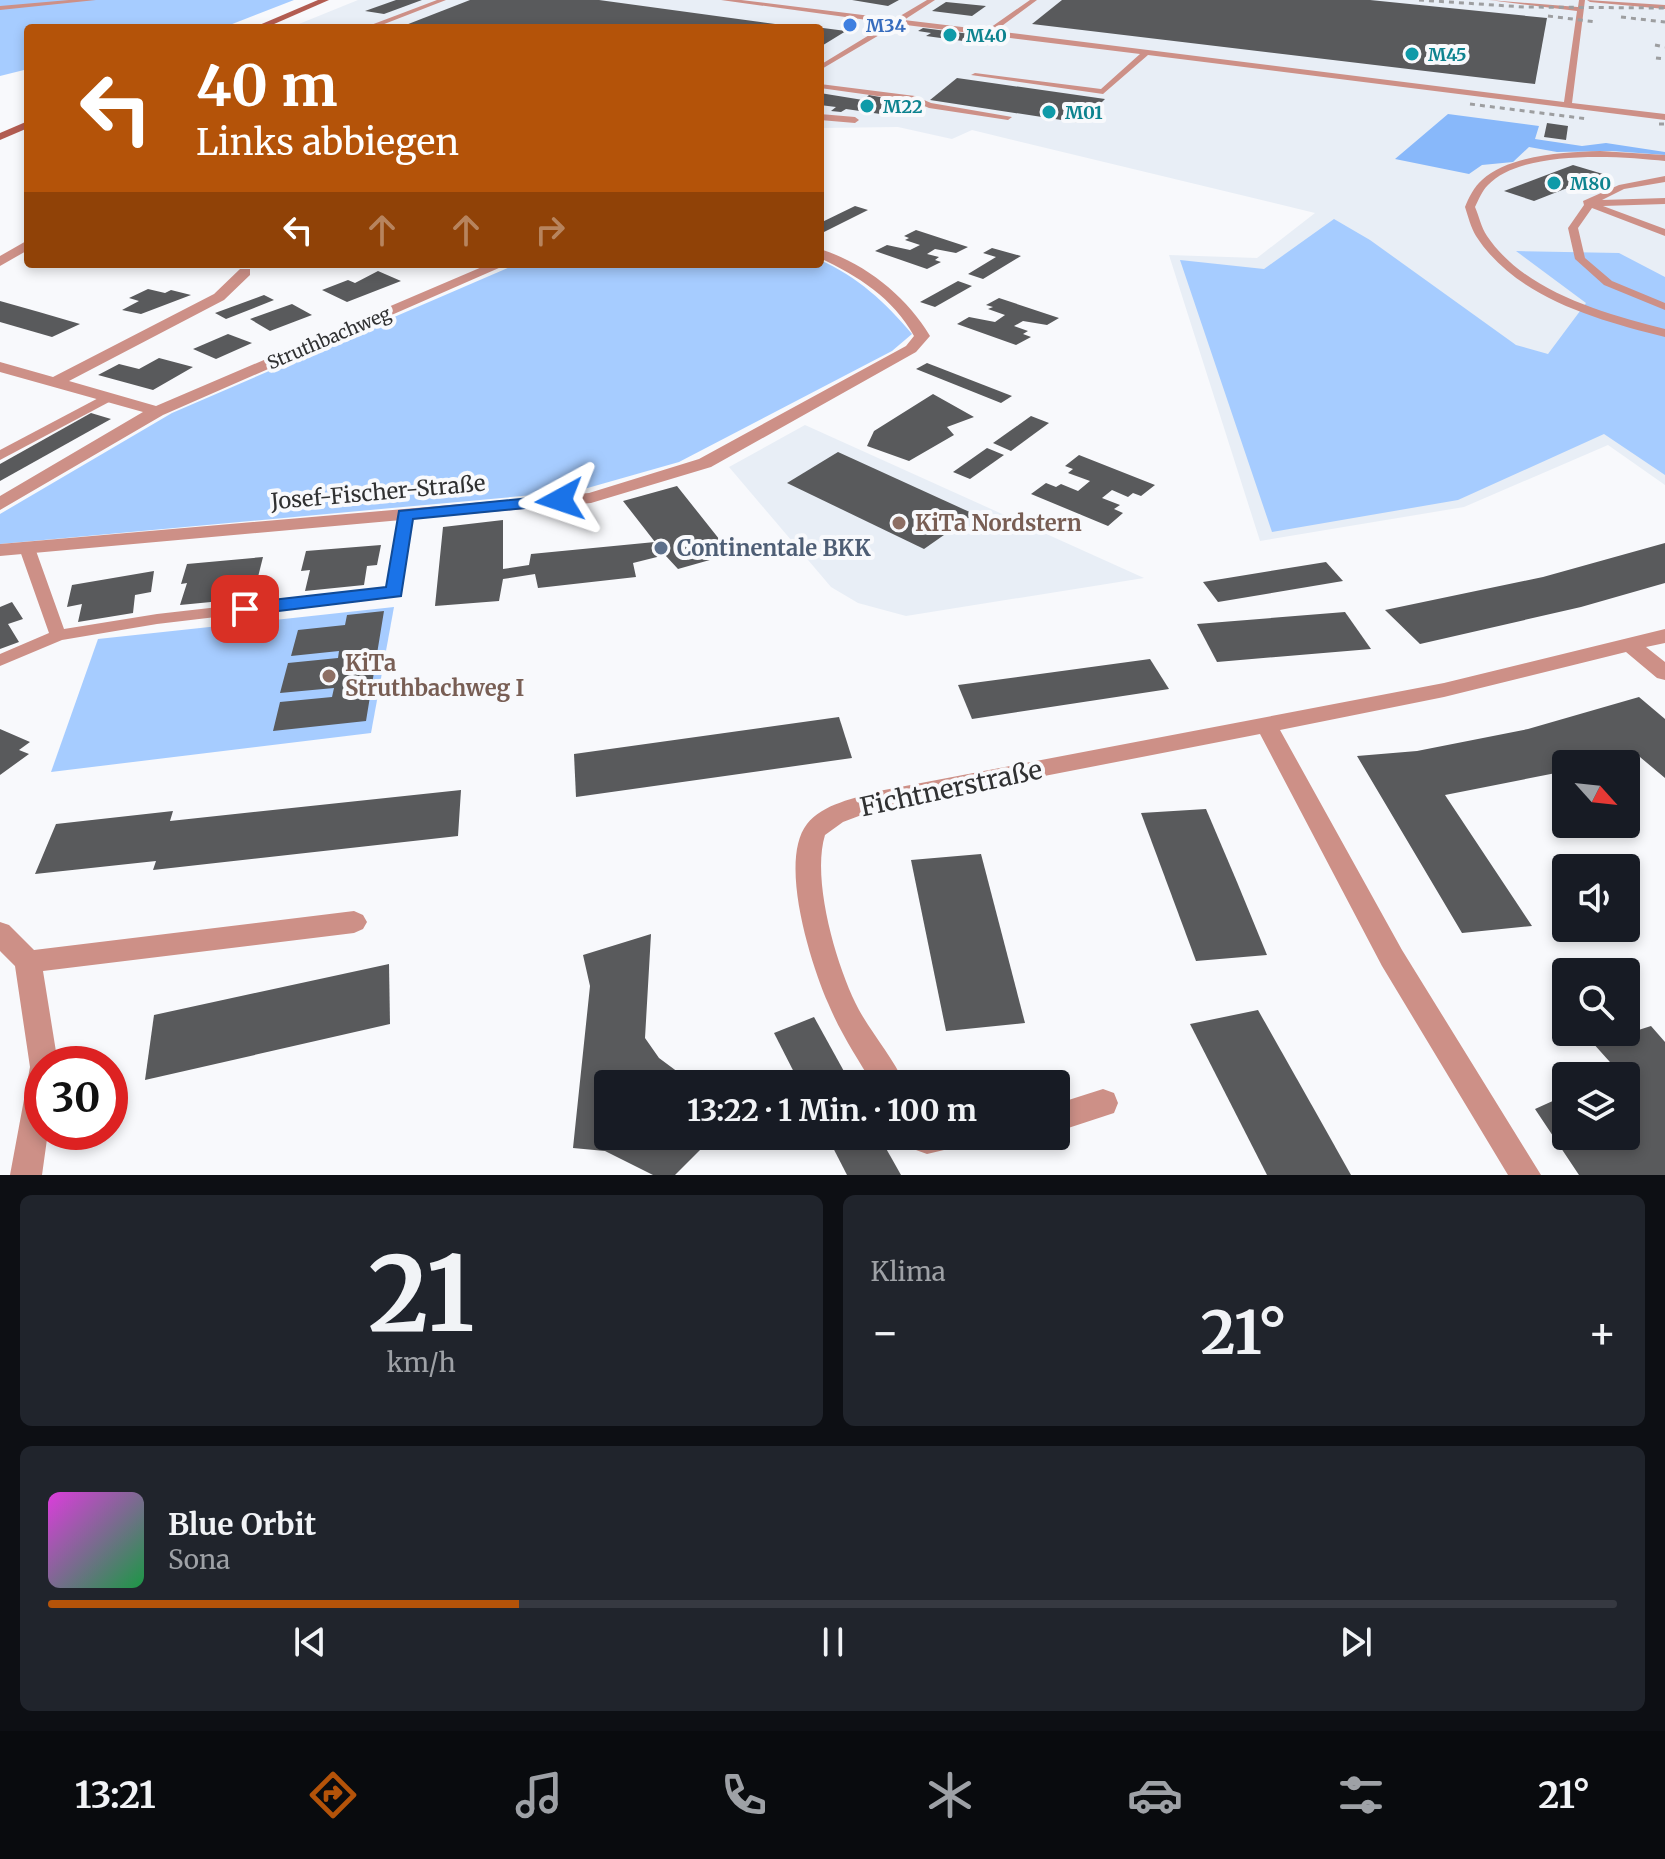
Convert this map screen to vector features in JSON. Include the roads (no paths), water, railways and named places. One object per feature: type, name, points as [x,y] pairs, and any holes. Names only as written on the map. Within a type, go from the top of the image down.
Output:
[{"type":"main road","points":[[267,24],[325,0]]},
{"type":"main road","points":[[0,137],[24,126]]},
{"type":"street","points":[[0,262],[24,247]]},
{"type":"street","name":"Josef-Fischer-Straße","points":[[0,550],[591,498],[705,463],[911,349],[922,336],[914,319],[855,269],[824,255]]},
{"type":"street","name":"Struthbachweg","points":[[0,504],[157,411],[492,268]]},
{"type":"street","points":[[54,383],[219,297],[245,272]]},
{"type":"street","points":[[0,367],[157,411]]},
{"type":"street","name":"Fichtnerstraße","points":[[881,1070],[840,998],[807,883],[807,856],[814,831],[840,813],[879,800],[1267,726],[1665,636]]},
{"type":"street","points":[[1631,646],[1665,673]]},
{"type":"street","points":[[1267,726],[1392,958],[1525,1175]]},
{"type":"street","points":[[28,962],[354,922]]},
{"type":"street","points":[[0,933],[28,962],[40,1046]]},
{"type":"street","points":[[1070,1114],[1103,1103]]},
{"type":"street","points":[[26,1175],[30,1150]]},
{"type":"lane","points":[[0,8],[93,0]]},
{"type":"lane","points":[[378,24],[443,0]]},
{"type":"lane","points":[[724,0],[1665,117]]},
{"type":"lane","points":[[824,66],[932,0]]},
{"type":"lane","points":[[988,33],[1034,0]]},
{"type":"lane","points":[[1492,0],[1581,4],[1568,105]]},
{"type":"lane","points":[[1590,0],[1665,7]]},
{"type":"lane","points":[[975,75],[1103,92],[1147,52]]},
{"type":"lane","points":[[824,87],[915,99],[929,105],[1008,117]]},
{"type":"lane","points":[[824,117],[855,120]]},
{"type":"lane","points":[[1665,158],[1617,155],[1540,161],[1489,178],[1470,207],[1474,228],[1491,252],[1521,275],[1588,310],[1665,333]]},
{"type":"lane","points":[[1665,179],[1604,192],[1587,203],[1573,228],[1580,259],[1608,283],[1665,307]]},
{"type":"lane","points":[[1587,203],[1665,201]]},
{"type":"lane","points":[[1587,203],[1665,233]]},
{"type":"lane","points":[[0,456],[106,398]]},
{"type":"lane","points":[[0,660],[58,635],[157,619],[394,592],[405,514]]},
{"type":"lane","points":[[27,548],[58,635]]},
{"type":"railway","points":[[1419,0],[1524,7],[1665,8]]},
{"type":"railway","points":[[1548,16],[1596,22]]},
{"type":"railway","points":[[1621,17],[1665,22]]},
{"type":"railway","points":[[1655,45],[1665,47]]},
{"type":"railway","points":[[1656,58],[1665,59]]},
{"type":"railway","points":[[1470,104],[1588,119]]},
{"type":"railway","points":[[1659,124],[1665,124]]},
{"type":"place","name":"M34","points":[[850,25]]},
{"type":"place","name":"M40","points":[[950,35]]},
{"type":"place","name":"M45","points":[[1412,54]]},
{"type":"place","name":"M22","points":[[867,106]]},
{"type":"place","name":"M01","points":[[1049,112]]},
{"type":"place","name":"M80","points":[[1554,183]]},
{"type":"place","name":"KiTa Nordstern","points":[[899,523]]},
{"type":"place","name":"Continentale BKK","points":[[661,548]]},
{"type":"place","name":"KiTa Struthbachweg I","points":[[329,676]]}]
